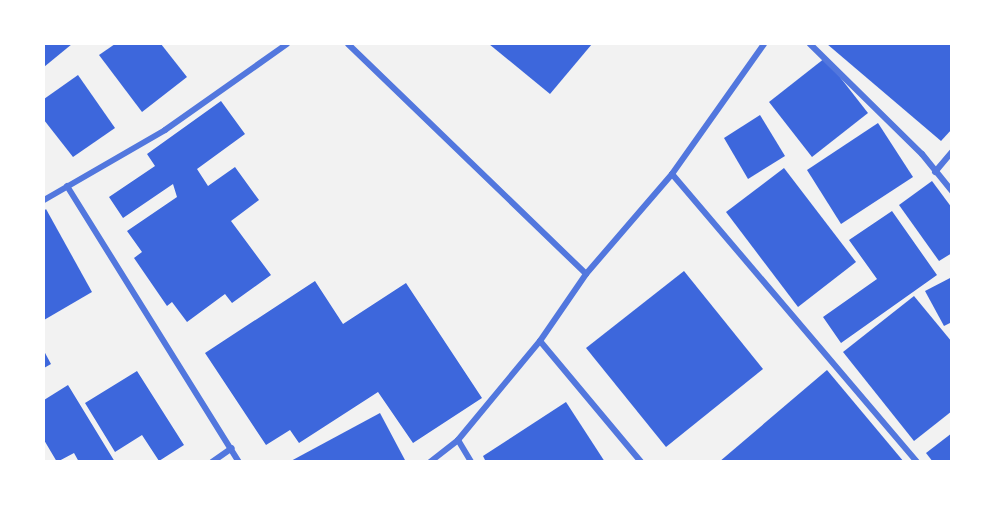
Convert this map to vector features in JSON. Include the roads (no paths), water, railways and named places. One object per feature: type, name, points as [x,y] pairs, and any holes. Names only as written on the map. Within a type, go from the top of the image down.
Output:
[{"type":"street","points":[[44,200],[165,130],[287,44]]},
{"type":"street","points":[[348,44],[586,274]]},
{"type":"street","points":[[430,462],[458,440],[540,341],[586,274],[672,174],[764,44]]},
{"type":"street","points":[[810,44],[922,154],[951,191]]},
{"type":"street","points":[[935,172],[951,152]]},
{"type":"street","points":[[672,174],[917,462]]},
{"type":"street","points":[[67,186],[239,462]]},
{"type":"street","points":[[540,341],[641,462]]},
{"type":"street","points":[[458,440],[471,462]]},
{"type":"street","points":[[212,462],[232,448]]}]
